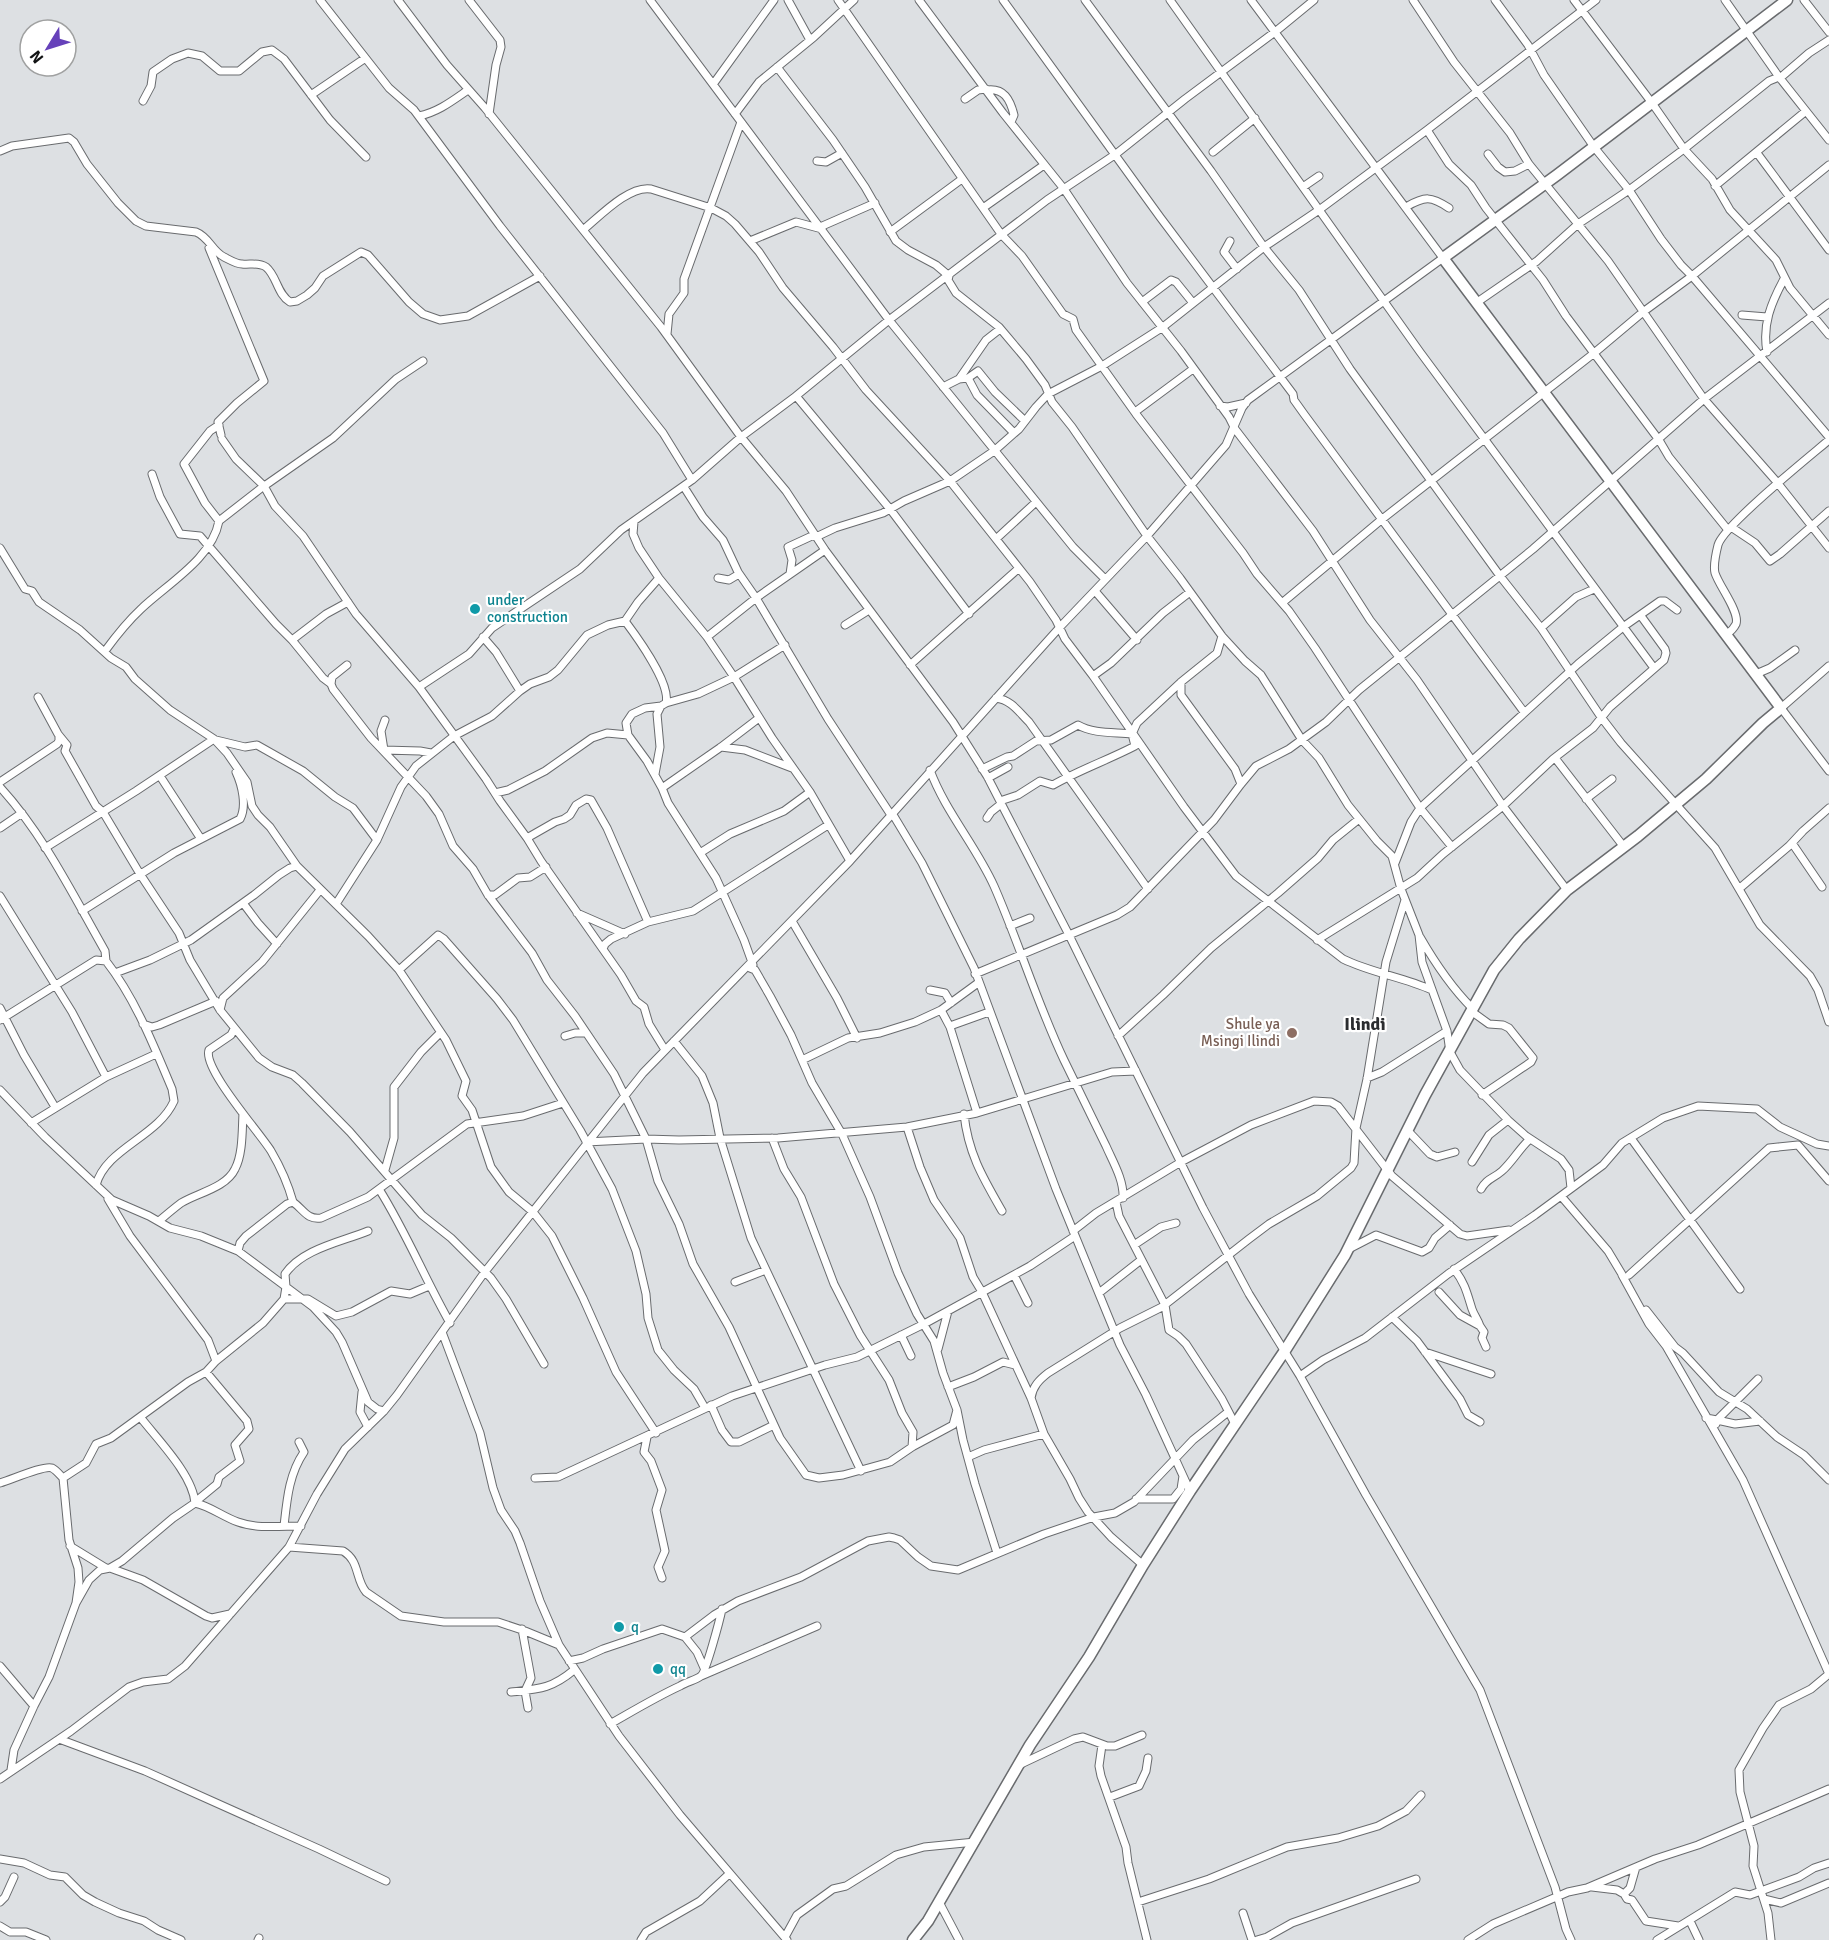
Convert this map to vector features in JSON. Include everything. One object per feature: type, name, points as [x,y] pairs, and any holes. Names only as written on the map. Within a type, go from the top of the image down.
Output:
[{"type":"street","points":[[320,0],[364,59],[418,117],[447,158],[663,433],[692,480]]},
{"type":"street","points":[[398,0],[468,90],[667,334],[741,437],[786,491],[825,550],[962,735],[988,778],[1255,1307],[1300,1376],[1366,1496],[1480,1690],[1555,1887],[1556,1898],[1571,1940]]},
{"type":"street","points":[[469,0],[500,40],[501,47],[489,114]]},
{"type":"street","points":[[650,0],[889,320],[1085,561],[1105,579]]},
{"type":"street","points":[[714,84],[774,0]]},
{"type":"street","points":[[788,0],[810,40]]},
{"type":"street","points":[[838,0],[1001,234],[1022,256],[1063,314],[1073,319],[1076,330],[1135,412],[1315,648],[1420,808],[1452,847]]},
{"type":"street","points":[[735,114],[759,82],[854,0]]},
{"type":"street","points":[[919,0],[1064,189],[1127,283],[1163,327],[1235,429],[1306,522],[1370,621],[1400,658],[1503,806],[1567,890]]},
{"type":"street","points":[[1003,0],[1524,712]]},
{"type":"street","points":[[1085,0],[1212,171],[1264,248],[1299,290],[1330,340],[1431,482],[1541,628],[1601,717],[1715,848],[1760,925],[1787,950],[1813,981],[1829,1022]]},
{"type":"street","points":[[1170,0],[1384,301],[1654,668]]},
{"type":"street","points":[[1251,0],[1542,393],[1829,771]]},
{"type":"street","points":[[419,687],[469,654],[480,644],[483,637],[501,622],[580,568],[621,530],[684,487],[741,437],[1001,234],[1116,154],[1167,112],[1275,32],[1314,0]]},
{"type":"street","points":[[1413,0],[1448,54],[1510,133],[1529,164],[1608,261],[1704,399],[1778,483],[1829,548]]},
{"type":"street","points":[[1495,0],[1531,50],[1544,75],[1594,147],[1629,190],[1681,266],[1692,276],[1829,438],[1729,529],[1718,544],[1714,569],[1736,617],[1736,624],[1727,634]]},
{"type":"street","points":[[1574,0],[1684,149],[1708,173],[1730,210],[1776,260],[1784,279],[1829,335]]},
{"type":"street","points":[[790,574],[792,560],[788,547],[844,525],[876,516],[950,481],[994,451],[1014,434],[1048,394],[1102,366],[1163,327],[1264,248],[1478,92],[1596,0]]},
{"type":"street","points":[[1725,0],[1779,77],[1829,140]]},
{"type":"street","points":[[1220,406],[1228,407],[1246,403],[1545,184],[1787,0]]},
{"type":"street","points":[[1804,0],[1829,32]]},
{"type":"street","points":[[1476,303],[1546,253],[1578,224],[1684,149],[1771,79],[1779,77],[1829,40]]},
{"type":"street","points":[[143,101],[151,86],[153,72],[182,55],[198,54],[220,71],[239,70],[268,50],[276,50],[330,120],[366,157]]},
{"type":"street","points":[[310,95],[364,59]]},
{"type":"street","points":[[777,67],[842,153],[900,245],[936,265],[949,276],[948,280],[956,293],[1000,329],[1038,375],[1052,402],[1072,427],[1147,536],[1222,636],[1245,662],[1261,675],[1302,740],[1319,758],[1359,819],[1392,856],[1401,889],[1419,934],[1448,981],[1472,1010],[1489,1024],[1503,1024],[1509,1028],[1533,1058],[1531,1062],[1482,1095]]},
{"type":"street","points":[[965,99],[978,90],[999,89],[1005,94],[1014,115],[1011,122]]},
{"type":"street","points":[[418,117],[439,110],[468,90]]},
{"type":"street","points":[[1715,186],[1806,111]]},
{"type":"street","points":[[1213,152],[1254,118]]},
{"type":"street","points":[[667,334],[669,314],[684,293],[684,279],[741,122]]},
{"type":"street","points":[[1427,130],[1449,164],[1471,185],[1495,221],[1531,264],[1593,354],[1670,457],[1729,529],[1755,543],[1770,561],[1829,511]]},
{"type":"street","points":[[0,151],[12,146],[69,138],[74,142],[87,164],[136,221],[142,225],[203,235],[222,256],[242,264],[260,265],[267,268],[284,298],[290,302],[297,301],[307,294],[315,288],[323,276],[361,252],[368,255],[409,302],[423,314],[440,320],[468,316],[540,276]]},
{"type":"street","points":[[817,161],[826,162],[842,153]]},
{"type":"street","points":[[1757,153],[1828,247]]},
{"type":"street","points":[[1488,154],[1505,172],[1515,171],[1529,164]]},
{"type":"street","points":[[983,208],[1044,165]]},
{"type":"street","points":[[1282,603],[1382,519],[1593,354],[1643,312],[1692,276],[1829,165]]},
{"type":"street","points":[[1303,187],[1319,176]]},
{"type":"street","points":[[890,232],[962,179]]},
{"type":"street","points":[[583,230],[620,200],[641,188],[711,208],[731,219],[750,241],[783,288],[883,411],[950,481],[1019,568],[1041,597],[1065,639],[1238,879],[1317,940],[1352,963],[1384,975],[1415,982],[1432,990]]},
{"type":"street","points":[[1406,207],[1426,198],[1435,199],[1449,208]]},
{"type":"street","points":[[750,241],[796,222],[821,228],[875,202]]},
{"type":"street","points":[[203,235],[226,285],[264,381],[237,403],[218,423],[222,437],[236,459],[264,486],[275,506],[303,536],[370,632],[419,687],[527,838],[621,975],[636,1001],[644,1007],[650,1024],[665,1050]]},
{"type":"street","points":[[1230,241],[1224,252],[1237,269]]},
{"type":"street","points":[[1767,352],[1765,341],[1767,317],[1784,279]]},
{"type":"street","points":[[1142,302],[1171,280],[1176,282],[1193,303]]},
{"type":"street","points":[[975,974],[1124,912],[1202,832],[1261,763],[1302,740],[1350,701],[1359,690],[1500,576],[1704,399],[1829,303]]},
{"type":"street","points":[[1742,315],[1767,317]]},
{"type":"street","points":[[958,379],[981,346],[1000,329]]},
{"type":"street","points":[[105,651],[141,609],[210,547],[219,521],[264,486],[333,438],[396,379],[423,361]]},
{"type":"street","points":[[1135,412],[1193,369]]},
{"type":"street","points":[[943,387],[958,379],[968,378],[978,371],[995,392],[1025,421]]},
{"type":"street","points":[[968,378],[976,395],[1014,434]]},
{"type":"street","points":[[796,396],[890,509],[969,614]]},
{"type":"street","points":[[0,1779],[129,1687],[173,1677],[231,1614],[289,1547],[345,1449],[384,1411],[450,1323],[484,1273],[624,1096],[665,1050],[850,861],[1060,627],[1147,536],[1226,445],[1246,403]]},
{"type":"street","points":[[219,425],[210,431],[184,464],[205,503],[219,521]]},
{"type":"street","points":[[152,474],[160,497],[180,534],[200,536],[292,640],[322,678],[331,684],[371,738],[408,776],[439,814],[453,846],[473,869],[488,895],[532,953],[547,980],[575,1016],[614,1074],[646,1139],[658,1181],[679,1224],[693,1264],[729,1328],[774,1425],[794,1460],[806,1475],[819,1478],[861,1471],[890,1462],[953,1425],[957,1410]]},
{"type":"street","points":[[684,487],[703,517],[723,540],[739,574],[785,645],[828,719],[922,863],[975,974],[1021,1100],[1127,1362],[1146,1395],[1190,1491]]},
{"type":"street","points":[[996,539],[1036,502]]},
{"type":"street","points":[[634,522],[633,534],[639,548],[659,578],[707,637],[734,676],[759,718],[810,792],[850,861]]},
{"type":"street","points":[[0,548],[25,589],[32,591],[39,602],[67,620],[111,658],[126,667],[135,679],[170,710],[214,739],[236,764],[246,782],[252,806],[297,866],[369,936],[399,970],[440,1033],[466,1080],[462,1096],[472,1110],[491,1167],[518,1201],[533,1212],[552,1236],[616,1372],[656,1433]]},
{"type":"street","points":[[707,637],[756,598],[825,550]]},
{"type":"street","points":[[910,665],[1019,568]]},
{"type":"street","points":[[717,578],[729,580],[739,574]]},
{"type":"street","points":[[336,904],[377,840],[396,796],[408,776],[431,753],[454,736],[487,719],[530,684],[549,677],[558,670],[587,635],[608,625],[625,621],[659,578]]},
{"type":"street","points":[[1541,628],[1576,597],[1594,589]]},
{"type":"street","points":[[1095,591],[1137,640]]},
{"type":"street","points":[[1093,676],[1111,663],[1161,615],[1190,592]]},
{"type":"street","points":[[1395,863],[1411,822],[1420,808],[1471,759],[1623,627],[1661,600],[1677,610]]},
{"type":"street","points":[[292,640],[326,614],[348,602]]},
{"type":"street","points":[[845,625],[869,610]]},
{"type":"street","points":[[1317,940],[1417,878],[1593,728],[1601,717],[1664,660],[1666,653],[1641,615]]},
{"type":"street","points":[[625,621],[663,683],[668,697],[657,714],[660,747],[655,774]]},
{"type":"street","points":[[987,818],[1000,802],[1018,795],[1040,781],[1053,785],[1135,746],[1132,734],[1137,723],[1181,681],[1217,652],[1222,636]]},
{"type":"street","points":[[483,637],[496,652],[520,691]]},
{"type":"street","points":[[785,645],[734,676],[698,694],[664,705],[645,708],[632,714],[626,723],[628,735],[655,774],[668,803],[716,878],[744,940],[753,965],[750,968],[755,970],[759,976],[812,1083],[842,1134],[870,1197],[898,1273],[934,1341],[957,1410],[968,1457],[997,1553]]},
{"type":"street","points":[[1756,674],[1770,668],[1795,650]]},
{"type":"street","points":[[331,684],[332,677],[347,665]]},
{"type":"street","points":[[913,1940],[928,1921],[1019,1764],[1089,1657],[1143,1565],[1284,1352],[1347,1251],[1425,1095],[1489,978],[1506,955],[1567,890],[1719,768],[1757,728],[1829,666]]},
{"type":"street","points":[[1181,681],[1181,695],[1235,769],[1241,784]]},
{"type":"street","points":[[38,697],[59,736],[67,745],[66,753],[96,806],[103,812],[140,874],[175,925],[190,960],[213,1001],[234,1029],[259,1058],[272,1067],[294,1076],[385,1170],[422,1215],[451,1238],[491,1278],[544,1364]]},
{"type":"street","points":[[996,698],[1011,703],[1043,740],[1148,889]]},
{"type":"street","points":[[662,788],[759,718]]},
{"type":"street","points":[[384,750],[381,731],[385,720]]},
{"type":"street","points":[[982,769],[1013,756],[1036,741],[1051,740],[1078,725],[1089,731],[1132,734]]},
{"type":"street","points":[[495,793],[508,790],[545,771],[592,738],[607,733],[628,735]]},
{"type":"street","points":[[0,782],[57,744],[59,736]]},
{"type":"street","points":[[82,911],[140,874],[237,821],[243,814],[241,782],[230,760],[214,746],[214,739]]},
{"type":"street","points":[[45,848],[160,776],[214,739],[245,747],[257,745],[311,776],[335,797],[353,808],[377,840]]},
{"type":"street","points":[[721,747],[745,750],[795,769]]},
{"type":"street","points":[[384,750],[431,753]]},
{"type":"street","points":[[1556,758],[1624,846]]},
{"type":"street","points":[[988,778],[1008,767]]},
{"type":"street","points":[[930,770],[947,804],[984,865],[1064,1059],[1116,1170],[1124,1192],[1123,1198]]},
{"type":"street","points":[[160,776],[201,839]]},
{"type":"street","points":[[1586,799],[1612,779]]},
{"type":"street","points":[[0,787],[22,813],[45,848],[105,951],[106,961],[143,1024],[172,1089],[174,1101],[166,1113],[106,1165],[96,1185]]},
{"type":"street","points":[[700,853],[730,834],[784,811],[810,792]]},
{"type":"street","points":[[527,838],[564,819],[579,802],[586,799],[591,800],[607,828],[648,921]]},
{"type":"street","points":[[1740,888],[1829,808]]},
{"type":"street","points":[[0,828],[22,813]]},
{"type":"street","points":[[1118,1036],[1219,941],[1318,858],[1334,840],[1359,819]]},
{"type":"street","points":[[603,949],[608,941],[648,921],[687,914],[828,825]]},
{"type":"street","points":[[1792,843],[1822,887]]},
{"type":"street","points":[[115,973],[184,944],[286,870],[297,866]]},
{"type":"street","points":[[488,895],[495,895],[518,878],[530,877],[546,867]]},
{"type":"street","points":[[143,1024],[152,1027],[159,1025],[223,998],[246,978],[277,944],[320,890]]},
{"type":"street","points":[[0,896],[72,1012],[106,1077]]},
{"type":"street","points":[[1031,1398],[1038,1381],[1067,1360],[1165,1305],[1269,1224],[1317,1196],[1350,1170],[1354,1163],[1356,1128],[1367,1078],[1389,946],[1405,900]]},
{"type":"street","points":[[243,903],[277,944]]},
{"type":"street","points":[[577,913],[625,933]]},
{"type":"street","points":[[1010,926],[1030,918]]},
{"type":"street","points":[[792,921],[837,998],[857,1038]]},
{"type":"street","points":[[1419,934],[1422,962],[1447,1031],[1450,1052],[1462,1074],[1508,1120],[1564,1164],[1569,1170],[1571,1188]]},
{"type":"street","points":[[399,970],[438,935],[444,939],[510,1016],[536,1055],[612,1189],[636,1251],[646,1294],[648,1318],[658,1350],[708,1406],[731,1442],[739,1442],[774,1425]]},
{"type":"street","points":[[3,1018],[96,960],[106,961]]},
{"type":"street","points":[[802,1060],[848,1038],[857,1038],[915,1022],[941,1010],[978,983]]},
{"type":"street","points":[[930,990],[945,993],[951,1003]]},
{"type":"street","points":[[220,1010],[223,998]]},
{"type":"street","points":[[0,1008],[3,1018],[55,1107]]},
{"type":"street","points":[[941,1010],[950,1026],[977,1113]]},
{"type":"street","points":[[950,1026],[990,1012]]},
{"type":"street","points":[[234,1029],[231,1035],[210,1050],[208,1059],[220,1082],[271,1150],[286,1178],[293,1202],[314,1219],[357,1204],[467,1124],[523,1116],[563,1103]]},
{"type":"street","points":[[1367,1078],[1382,1072],[1447,1031]]},
{"type":"street","points":[[385,1170],[394,1138],[394,1087],[421,1052],[440,1033]]},
{"type":"street","points":[[565,1036],[585,1033]]},
{"type":"street","points":[[674,1041],[702,1076],[713,1103],[720,1138],[751,1238],[861,1471]]},
{"type":"street","points":[[31,1123],[106,1077],[156,1054]]},
{"type":"street","points":[[586,1142],[772,1138],[907,1127],[977,1113],[1112,1072],[1136,1071]]},
{"type":"street","points":[[0,1090],[31,1123],[117,1204],[170,1227],[201,1236],[238,1251],[313,1307],[336,1332],[362,1392],[372,1406],[384,1411]]},
{"type":"street","points":[[535,1478],[558,1477],[656,1433],[708,1406],[814,1369],[850,1359],[924,1324],[1048,1256],[1096,1213],[1181,1162],[1251,1125],[1314,1101],[1335,1103],[1394,1178],[1460,1234],[1467,1236],[1514,1230]]},
{"type":"street","points":[[1300,1376],[1323,1360],[1365,1338],[1454,1269],[1514,1230],[1604,1165],[1616,1148],[1663,1118],[1698,1106],[1757,1109],[1780,1127],[1817,1144],[1829,1146]]},
{"type":"street","points":[[159,1221],[180,1204],[210,1189],[234,1172],[240,1149],[243,1114]]},
{"type":"street","points":[[964,1114],[970,1152],[1002,1211]]},
{"type":"street","points":[[1472,1162],[1489,1135],[1508,1120]]},
{"type":"street","points":[[907,1127],[934,1200],[955,1228],[973,1277],[1031,1398],[1044,1434],[1079,1498],[1126,1551],[1143,1565]]},
{"type":"street","points":[[1406,1133],[1410,1133],[1430,1154],[1437,1157],[1455,1152]]},
{"type":"street","points":[[772,1138],[784,1169],[801,1197],[834,1284],[889,1380],[902,1413],[913,1432],[912,1447]]},
{"type":"street","points":[[1481,1190],[1486,1180],[1502,1171],[1530,1139]]},
{"type":"street","points":[[1633,1141],[1740,1289]]},
{"type":"street","points":[[1625,1275],[1769,1148],[1798,1145],[1829,1181]]},
{"type":"street","points":[[379,1189],[401,1225],[429,1286],[450,1323]]},
{"type":"street","points":[[106,1195],[130,1236],[208,1340],[216,1361]]},
{"type":"street","points":[[1562,1196],[1608,1251],[1655,1324],[1675,1347],[1719,1392],[1735,1401],[1777,1437],[1804,1455],[1829,1480]]},
{"type":"street","points":[[238,1251],[240,1243],[246,1236],[287,1204],[293,1202]]},
{"type":"street","points":[[1116,1202],[1119,1216],[1165,1305],[1169,1330],[1178,1335],[1186,1344],[1235,1424]]},
{"type":"street","points":[[1134,1245],[1161,1227],[1176,1223]]},
{"type":"street","points":[[1347,1251],[1376,1234],[1422,1252],[1429,1248],[1435,1238],[1450,1225]]},
{"type":"street","points":[[63,1478],[86,1463],[96,1444],[111,1438],[206,1372],[216,1361],[264,1323],[284,1299],[285,1274],[309,1252],[368,1231]]},
{"type":"street","points":[[1099,1293],[1142,1260]]},
{"type":"street","points":[[1454,1269],[1466,1289],[1472,1311],[1484,1332],[1482,1338],[1486,1347]]},
{"type":"street","points":[[735,1282],[766,1270]]},
{"type":"street","points":[[1014,1275],[1028,1303]]},
{"type":"street","points":[[1625,1275],[1649,1324],[1666,1346],[1743,1480],[1761,1516],[1786,1582],[1829,1674],[1810,1689],[1779,1705],[1763,1728],[1742,1765],[1738,1777],[1754,1846],[1753,1866],[1768,1913],[1771,1940]]},
{"type":"street","points":[[284,1299],[314,1301],[336,1316],[352,1312],[391,1291],[410,1294],[429,1286]]},
{"type":"street","points":[[1439,1292],[1460,1315],[1480,1326]]},
{"type":"street","points":[[938,1352],[948,1311]]},
{"type":"street","points":[[1392,1317],[1416,1340],[1460,1399],[1468,1415],[1480,1422]]},
{"type":"street","points":[[442,1332],[480,1433],[493,1488],[501,1510],[515,1531],[540,1601],[559,1645],[610,1724],[680,1815],[786,1939],[797,1915],[833,1889],[846,1886],[896,1855],[924,1847],[975,1842]]},
{"type":"street","points":[[901,1335],[910,1356]]},
{"type":"street","points":[[1424,1352],[1491,1374]]},
{"type":"street","points":[[948,1388],[1003,1362],[1015,1365]]},
{"type":"street","points":[[11,1770],[14,1750],[49,1677],[76,1603],[89,1580],[100,1570],[130,1556],[173,1518],[219,1483],[219,1477],[240,1461],[236,1445],[249,1430],[242,1415],[206,1372]]},
{"type":"street","points":[[1020,1375],[1027,1380],[1038,1381]]},
{"type":"street","points":[[1714,1432],[1717,1420],[1758,1378]]},
{"type":"street","points":[[362,1392],[361,1416],[368,1428]]},
{"type":"street","points":[[685,1637],[722,1609],[758,1592],[801,1577],[868,1541],[889,1537],[900,1540],[924,1562],[931,1566],[952,1570],[966,1567],[1044,1534],[1094,1517],[1115,1513],[1136,1499],[1193,1440],[1228,1412]]},
{"type":"street","points":[[141,1418],[184,1475],[197,1501],[241,1523],[301,1526]]},
{"type":"street","points":[[1706,1418],[1735,1424],[1760,1421]]},
{"type":"street","points":[[968,1457],[984,1450],[1044,1434]]},
{"type":"street","points":[[646,1437],[644,1452],[651,1461],[662,1490],[656,1510],[665,1551],[658,1567],[662,1578]]},
{"type":"street","points":[[284,1526],[288,1490],[296,1463],[304,1452],[299,1442]]},
{"type":"street","points":[[0,1483],[46,1467],[53,1468],[63,1478],[70,1546],[78,1568],[76,1603]]},
{"type":"street","points":[[1136,1499],[1173,1499],[1181,1490],[1183,1474]]},
{"type":"street","points":[[70,1546],[108,1568],[143,1580],[212,1618],[231,1614]]},
{"type":"street","points":[[289,1547],[333,1550],[348,1554],[356,1564],[366,1592],[401,1616],[444,1622],[498,1623],[522,1629],[559,1645]]},
{"type":"street","points":[[703,1673],[722,1609]]},
{"type":"street","points":[[610,1724],[703,1673],[817,1626]]},
{"type":"street","points":[[522,1629],[524,1651],[531,1678],[525,1691],[528,1708]]},
{"type":"street","points":[[569,1662],[656,1630],[669,1630],[685,1637],[697,1652],[703,1673]]},
{"type":"street","points":[[0,1666],[34,1706]]},
{"type":"street","points":[[511,1692],[543,1688],[559,1682],[574,1670]]},
{"type":"street","points":[[1019,1764],[1074,1739],[1083,1737],[1096,1740],[1102,1745],[1115,1746],[1142,1735]]},
{"type":"street","points":[[59,1739],[145,1771],[386,1881]]},
{"type":"street","points":[[1102,1745],[1099,1766],[1101,1776],[1126,1847],[1147,1940]]},
{"type":"street","points":[[1110,1797],[1139,1786],[1146,1772],[1148,1758]]},
{"type":"street","points":[[1468,1940],[1493,1924],[1556,1898],[1590,1887],[1654,1859],[1698,1845],[1829,1789]]},
{"type":"street","points":[[1138,1902],[1209,1879],[1287,1847],[1309,1845],[1378,1826],[1406,1811],[1421,1795]]},
{"type":"street","points":[[0,1859],[24,1863],[50,1875],[65,1878],[95,1902],[118,1913],[144,1921],[181,1940]]},
{"type":"street","points":[[1657,1940],[1735,1892],[1750,1895],[1829,1863]]},
{"type":"street","points":[[1624,1894],[1630,1888],[1635,1867]]},
{"type":"street","points":[[641,1940],[646,1932],[700,1901],[729,1874]]},
{"type":"street","points":[[0,1902],[5,1897],[14,1877]]},
{"type":"street","points":[[1257,1940],[1292,1923],[1416,1879]]},
{"type":"street","points":[[1764,1899],[1780,1903],[1829,1883]]},
{"type":"street","points":[[1590,1887],[1617,1890],[1624,1894],[1627,1899],[1632,1900],[1646,1922],[1678,1926]]},
{"type":"street","points":[[939,1902],[959,1940]]},
{"type":"street","points":[[1243,1913],[1252,1940]]},
{"type":"street","points":[[1690,1921],[1698,1940]]},
{"type":"street","points":[[0,1926],[10,1932],[26,1932],[46,1940]]},
{"type":"street","points":[[1563,1940],[1566,1929]]},
{"type":"place","name":"under construction","points":[[475,609]]},
{"type":"place","name":"Shule ya Msingi Ilindi","points":[[1292,1033]]},
{"type":"place","name":"q","points":[[619,1627]]},
{"type":"place","name":"qq","points":[[658,1669]]},
{"type":"district","name":"Ilindi","points":[[1365,1024]]}]
